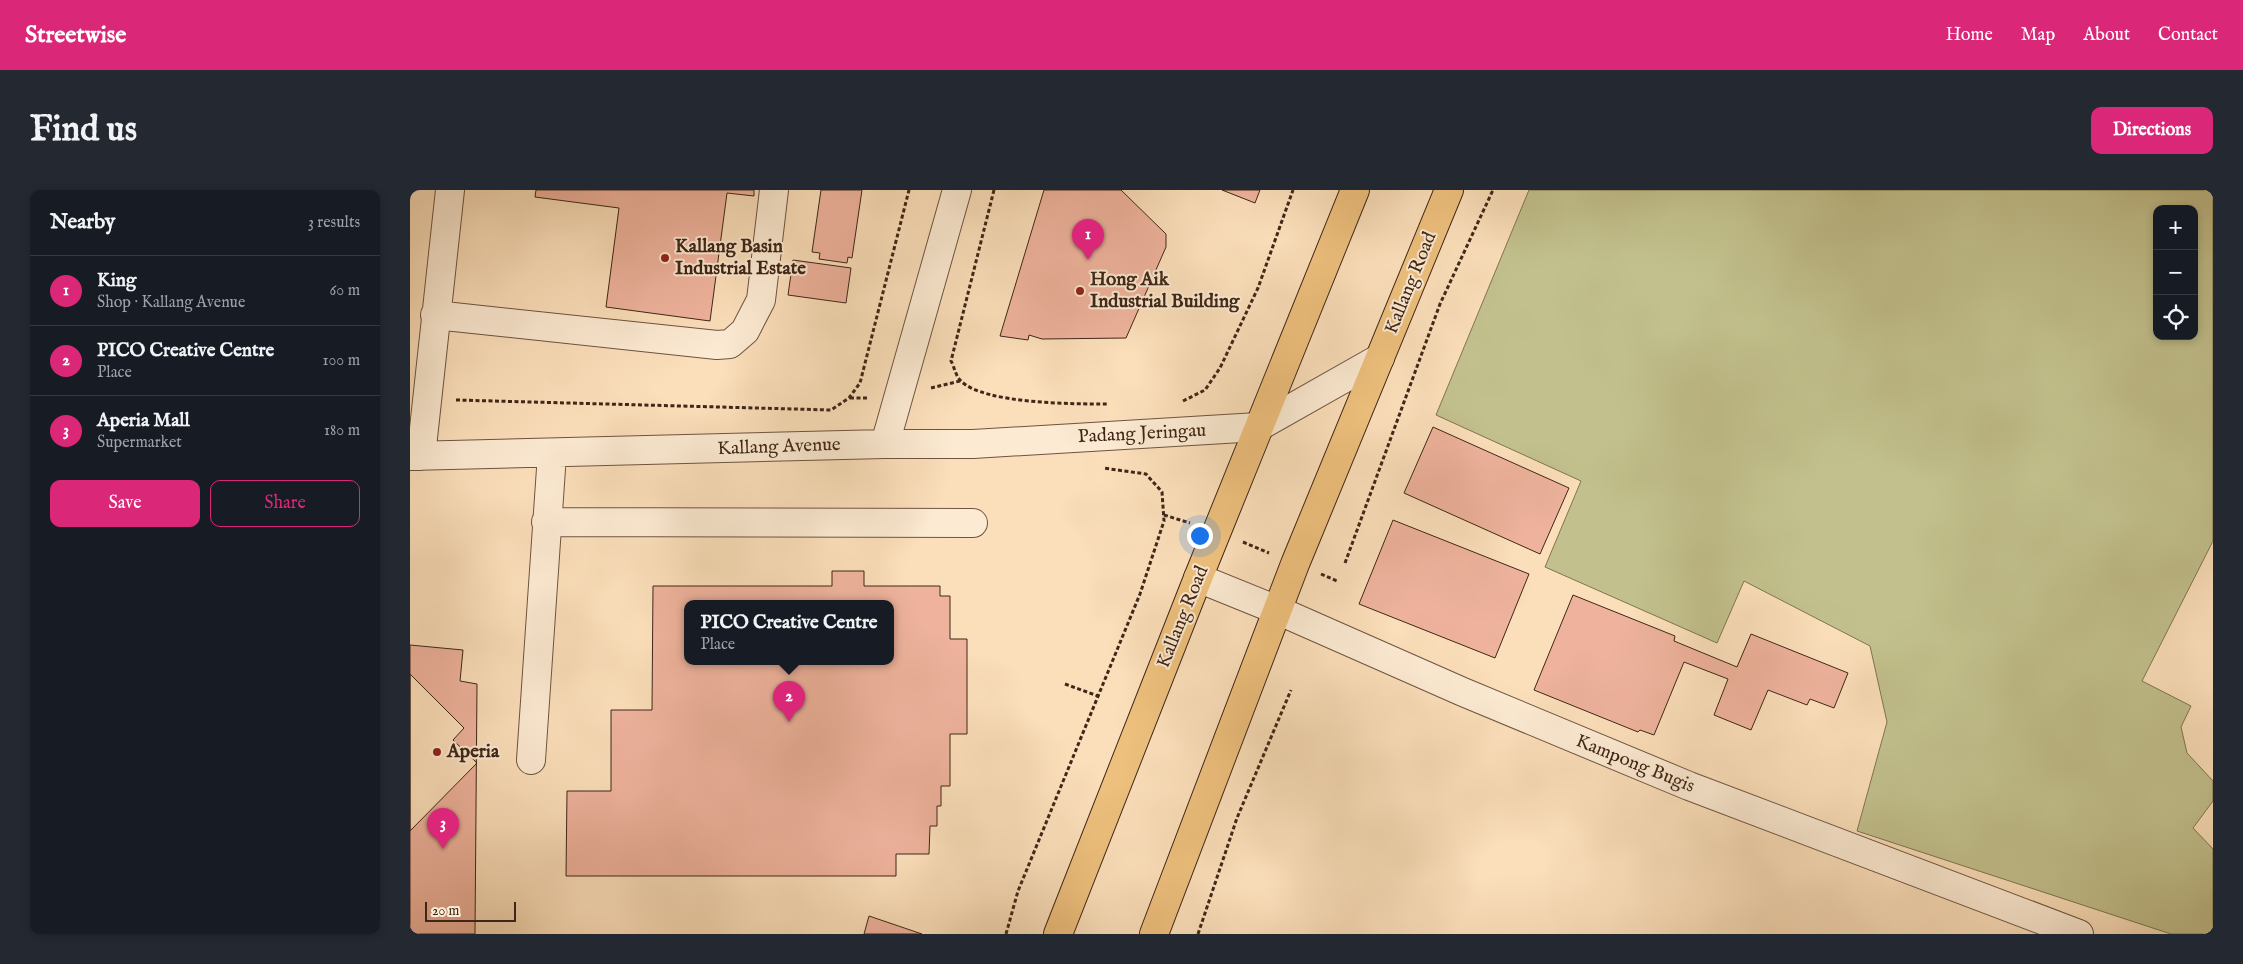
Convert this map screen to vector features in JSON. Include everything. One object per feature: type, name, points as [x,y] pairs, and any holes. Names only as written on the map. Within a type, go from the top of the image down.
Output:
[{"type":"main road","name":"Kallang Road","points":[[1058,934],[1258,427],[1355,190]]},
{"type":"main road","name":"Kallang Road","points":[[1154,934],[1295,564],[1449,190]]},
{"type":"street","points":[[416,456],[450,190]]},
{"type":"street","points":[[435,315],[717,345],[730,344],[745,332],[761,300],[774,190]]},
{"type":"street","points":[[885,444],[957,190]]},
{"type":"street","name":"Padang Jeringau","points":[[885,444],[974,444],[1258,427],[1380,358]]},
{"type":"street","name":"Kallang Avenue","points":[[416,456],[885,444]]},
{"type":"street","points":[[531,760],[552,454]]},
{"type":"street","points":[[546,522],[973,523]]},
{"type":"street","name":"Kampong Bugis","points":[[1198,578],[1277,610],[1462,692],[1689,786],[2079,934]]},
{"type":"path","points":[[994,190],[951,360],[960,381],[984,394],[1057,404],[1109,404]]},
{"type":"path","points":[[1177,404],[1204,390],[1220,368],[1258,288],[1293,190]]},
{"type":"path","points":[[1345,563],[1440,304],[1492,190]]},
{"type":"path","points":[[1006,934],[1018,891],[1140,594],[1164,521],[1162,492],[1146,474],[1102,468]]},
{"type":"path","points":[[1164,515],[1217,532],[1338,581]]},
{"type":"path","points":[[1065,684],[1098,696]]},
{"type":"path","points":[[1198,934],[1236,818],[1291,690]]},
{"type":"shaded area","points":[[1529,190],[2213,190],[2213,541],[2142,681],[2191,706],[2181,727],[2187,753],[2213,781],[2213,801],[2193,828],[2213,849],[2213,934],[2171,934],[1857,831],[1887,722],[1870,646],[1744,581],[1717,643],[1545,567],[1581,481],[1436,415]]},
{"type":"building","name":"Kallang Basin Industrial Estate","points":[[536,190],[754,190],[754,196],[727,193],[710,321],[606,307],[619,208],[535,197]]},
{"type":"building","points":[[821,190],[862,190],[852,258],[848,257],[847,263],[819,259],[820,253],[812,252]]},
{"type":"building","name":"Hong Aik Industrial Building","points":[[1044,190],[1121,190],[1166,234],[1166,247],[1126,338],[1042,339],[1029,335],[1028,340],[1000,336]]},
{"type":"building","points":[[1222,190],[1260,190],[1255,203]]},
{"type":"building","points":[[793,260],[851,268],[846,303],[788,295]]},
{"type":"building","points":[[1433,427],[1569,488],[1540,554],[1404,493]]},
{"type":"building","points":[[1393,520],[1529,574],[1495,658],[1359,604]]},
{"type":"building","points":[[832,571],[864,571],[864,586],[940,586],[940,596],[950,596],[950,639],[967,639],[967,734],[950,734],[950,786],[941,786],[941,806],[937,806],[937,826],[930,826],[929,854],[896,854],[896,876],[566,876],[567,791],[611,791],[611,710],[652,710],[653,586],[832,586]]},
{"type":"building","points":[[1573,595],[1675,636],[1674,641],[1737,667],[1751,634],[1848,673],[1834,708],[1810,699],[1807,705],[1768,690],[1751,730],[1714,715],[1728,679],[1684,662],[1654,735],[1640,730],[1638,732],[1534,690]]},
{"type":"building","points":[[410,645],[463,650],[460,681],[477,684],[475,934],[410,934]]},
{"type":"building","name":"Aperia","points":[[410,674],[464,728],[453,740],[477,763],[410,831]]},
{"type":"building","points":[[869,916],[922,934],[864,934]]},
{"type":"place","name":"Kallang Basin Industrial Estate","points":[[665,258]]},
{"type":"place","name":"King","points":[[1088,260]]},
{"type":"place","name":"Hong Aik Industrial Building","points":[[1080,291]]},
{"type":"place","name":"PICO Creative Centre","points":[[789,722]]},
{"type":"place","name":"Aperia","points":[[437,752]]},
{"type":"place","name":"Aperia Mall","points":[[443,849]]}]
